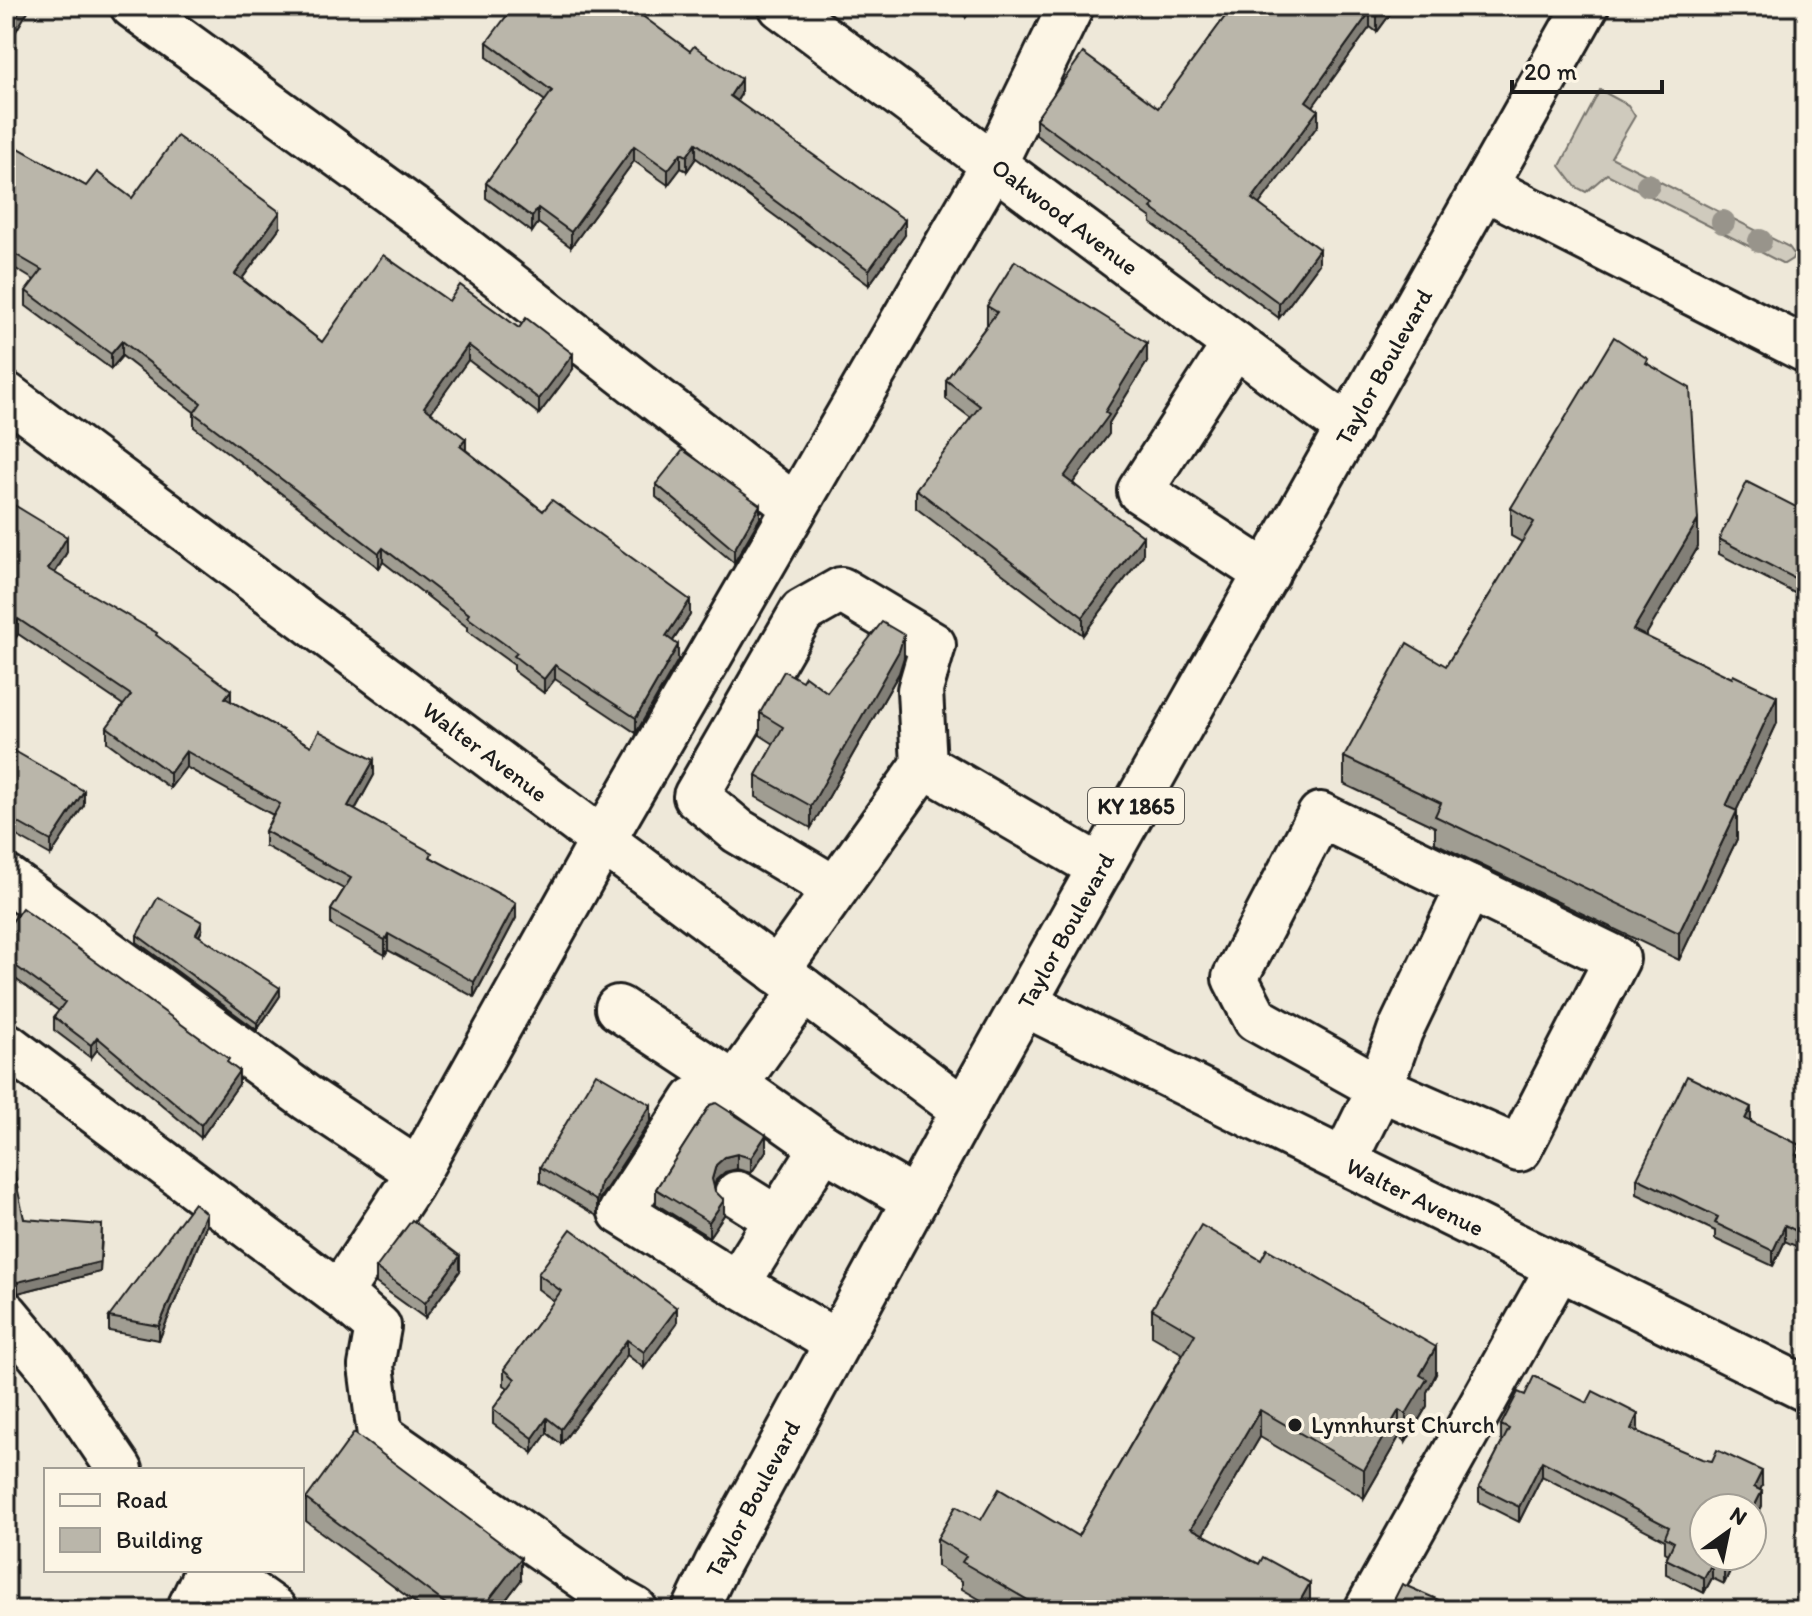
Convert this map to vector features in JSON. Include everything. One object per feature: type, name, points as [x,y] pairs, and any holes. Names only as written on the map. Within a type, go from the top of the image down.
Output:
[{"type":"street","points":[[133,6],[417,212],[795,507]]},
{"type":"street","name":"Oakwood Avenue","points":[[781,6],[1349,429]]},
{"type":"street","points":[[339,1294],[418,1171],[603,840],[994,164],[1071,6]]},
{"type":"street","name":"Taylor Boulevard","points":[[695,1610],[717,1564],[964,1110],[1586,6]]},
{"type":"street","points":[[1484,187],[1806,350]]},
{"type":"street","points":[[1235,344],[1140,491],[1267,574]]},
{"type":"street","name":"Walter Avenue","points":[[6,395],[964,1110]]},
{"type":"street","points":[[835,889],[738,831],[696,796],[802,612],[841,590],[933,645],[920,690],[924,765],[835,889],[735,1085],[694,1100],[669,1152],[621,1212],[837,1343]]},
{"type":"street","points":[[924,765],[1101,868]]},
{"type":"street","points":[[1320,815],[1469,887],[1617,959],[1519,1149],[1380,1088],[1256,1019],[1235,978],[1320,815]]},
{"type":"street","points":[[6,878],[307,1098],[418,1171]]},
{"type":"street","points":[[1344,1161],[1380,1088],[1400,1031],[1469,887]]},
{"type":"street","name":"Walter Avenue","points":[[1025,1004],[1806,1389]]},
{"type":"street","points":[[618,1008],[823,1147],[915,1200]]},
{"type":"street","points":[[6,1045],[339,1294],[378,1327],[371,1366],[380,1435],[635,1610]]},
{"type":"street","points":[[737,1284],[823,1147]]},
{"type":"street","points":[[737,1194],[777,1219]]},
{"type":"street","points":[[1367,1610],[1559,1267]]},
{"type":"street","points":[[6,1314],[51,1368],[119,1468]]},
{"type":"street","points":[[189,1610],[207,1572]]},
{"type":"street","points":[[221,1572],[274,1610]]},
{"type":"shaded area","points":[[1600,90],[1628,105],[1635,116],[1611,157],[1789,247],[1794,254],[1792,259],[1784,264],[1607,174],[1586,192],[1576,187],[1560,166]]},
{"type":"building","points":[[6,6],[22,6],[6,33]]},
{"type":"building","points":[[514,6],[629,6],[690,51],[694,46],[741,79],[730,96],[905,220],[869,270],[696,143],[687,156],[681,153],[668,170],[634,146],[571,232],[538,208],[532,217],[486,183],[552,91],[487,42]]},
{"type":"building","points":[[1239,6],[1385,6],[1377,17],[1370,12],[1306,101],[1318,110],[1252,199],[1319,249],[1279,303],[1151,208],[1154,205],[1036,119],[1083,53],[1158,108],[1227,14],[1231,17]]},
{"type":"building","points":[[177,136],[280,212],[235,274],[322,342],[383,255],[449,301],[460,285],[519,328],[526,318],[573,354],[539,399],[468,345],[424,407],[466,439],[460,446],[543,511],[552,500],[690,600],[666,636],[678,645],[636,718],[555,665],[544,679],[514,656],[517,653],[467,617],[469,614],[383,548],[379,553],[194,413],[201,403],[122,341],[111,354],[26,291],[42,270],[6,249],[6,141],[86,186],[97,172],[132,198]]},
{"type":"building","points":[[1015,261],[1147,343],[1105,412],[1109,415],[1064,477],[1143,536],[1083,617],[916,489],[980,406],[946,380],[997,312],[987,306]]},
{"type":"building","points":[[1614,337],[1648,359],[1646,363],[1690,388],[1698,520],[1633,630],[1777,696],[1726,806],[1737,811],[1679,933],[1435,816],[1441,803],[1344,757],[1407,643],[1446,666],[1534,522],[1511,508]]},
{"type":"building","points":[[683,450],[760,505],[734,550],[656,484]]},
{"type":"building","points":[[1747,482],[1806,512],[1806,584],[1719,539]]},
{"type":"building","points":[[6,500],[67,537],[48,569],[157,633],[231,690],[225,698],[311,746],[319,731],[374,760],[348,806],[432,853],[430,857],[516,903],[474,982],[388,934],[385,940],[331,910],[351,878],[265,831],[280,804],[186,751],[170,773],[107,727],[131,695],[18,619],[15,624],[6,619]]},
{"type":"building","points":[[882,622],[904,635],[899,651],[811,806],[756,775],[783,727],[760,713],[784,671],[802,681],[805,676],[827,692]]},
{"type":"building","points":[[6,746],[84,791],[51,841],[6,816]]},
{"type":"building","points":[[158,897],[202,922],[196,934],[280,988],[257,1023],[137,935]]},
{"type":"building","points":[[22,908],[229,1059],[227,1062],[239,1071],[201,1125],[97,1037],[91,1045],[54,1017],[65,1002],[6,959],[6,930]]},
{"type":"building","points":[[596,1073],[651,1105],[600,1183],[597,1201],[540,1167]]},
{"type":"building","points":[[1687,1076],[1751,1107],[1745,1119],[1800,1145],[1796,1155],[1806,1160],[1806,1236],[1785,1225],[1773,1251],[1715,1223],[1718,1217],[1637,1178]]},
{"type":"building","points":[[716,1103],[766,1135],[751,1158],[737,1154],[725,1157],[716,1165],[712,1179],[715,1191],[724,1200],[709,1222],[656,1189],[710,1105]]},
{"type":"building","points":[[10,1153],[24,1219],[102,1225],[100,1262],[18,1282],[6,1280],[6,1154]]},
{"type":"building","points":[[194,1203],[206,1213],[159,1326],[109,1317]]},
{"type":"building","points":[[412,1220],[460,1256],[425,1303],[376,1268]]},
{"type":"building","name":"Lynnhurst Church","points":[[1201,1225],[1261,1260],[1267,1249],[1436,1347],[1420,1375],[1427,1379],[1406,1414],[1399,1410],[1364,1470],[1260,1410],[1191,1528],[1259,1564],[1263,1557],[1310,1583],[1295,1610],[1045,1610],[962,1562],[966,1556],[937,1539],[956,1506],[981,1520],[999,1489],[1078,1536],[1195,1334],[1152,1309]]},
{"type":"building","points":[[571,1229],[677,1308],[644,1352],[627,1340],[561,1429],[547,1418],[533,1438],[493,1409],[515,1379],[504,1369],[561,1291],[538,1274]]},
{"type":"building","points":[[1534,1376],[1587,1403],[1593,1391],[1638,1414],[1631,1429],[1702,1459],[1712,1461],[1717,1450],[1762,1471],[1754,1487],[1762,1491],[1688,1492],[1688,1570],[1666,1559],[1674,1542],[1665,1537],[1669,1527],[1542,1461],[1519,1507],[1479,1487],[1509,1429],[1501,1425],[1518,1392],[1525,1395]]},
{"type":"building","points":[[354,1433],[521,1558],[481,1610],[454,1610],[306,1499]]},
{"type":"building","points":[[1806,1566],[1806,1610],[1802,1610],[1797,1607],[1804,1592],[1796,1588]]},
{"type":"building","points":[[1692,1572],[1707,1572],[1704,1578]]},
{"type":"building","points":[[1402,1584],[1455,1607],[1454,1610],[1389,1610]]},
{"type":"place","name":"Lynnhurst Church","points":[[1295,1425]]}]
